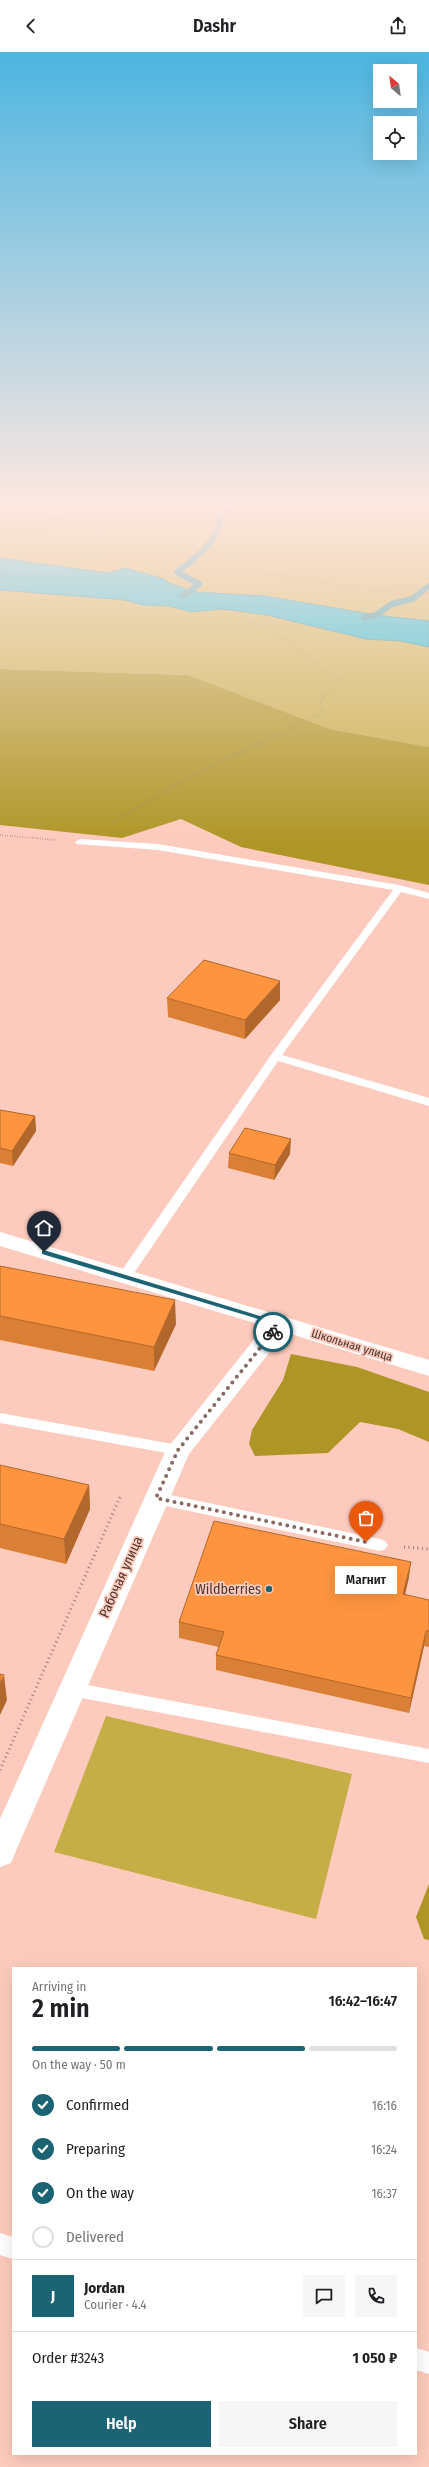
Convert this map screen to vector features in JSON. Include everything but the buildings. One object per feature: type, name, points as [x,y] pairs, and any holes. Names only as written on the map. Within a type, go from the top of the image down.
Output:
[{"type":"street","name":"Школьная улица","points":[[0,1239],[429,1368]]},
{"type":"street","name":"Рабочая улица","points":[[0,1853],[5,1826],[71,1689],[178,1450],[280,1323]]},
{"type":"lane","points":[[80,842],[158,847],[399,888],[429,896]]},
{"type":"lane","points":[[125,1276],[275,1057],[399,888]]},
{"type":"lane","points":[[275,1057],[429,1102]]},
{"type":"lane","points":[[0,1418],[178,1450]]},
{"type":"lane","points":[[156,1498],[380,1545]]},
{"type":"lane","points":[[71,1689],[429,1756]]},
{"type":"lane","points":[[0,2244],[12,2248]]},
{"type":"lane","points":[[417,2359],[429,2363]]},
{"type":"path","points":[[0,835],[80,842],[188,778],[322,713],[321,700],[337,679],[277,633],[252,622]]},
{"type":"path","points":[[0,1770],[120,1497]]},
{"type":"shaded area","points":[[0,621],[429,621],[429,747],[330,729],[188,675],[0,669]]},
{"type":"shaded area","points":[[0,669],[188,675],[330,729],[429,747],[429,885],[241,847],[181,819],[122,838],[0,825]]},
{"type":"shaded area","points":[[291,1354],[357,1367],[429,1392],[429,1442],[398,1429],[360,1422],[328,1453],[255,1456],[249,1444],[252,1430],[283,1380]]},
{"type":"shaded area","points":[[106,1716],[352,1774],[316,1919],[54,1852]]},
{"type":"shaded area","points":[[429,1884],[429,1940],[424,1939],[416,1917]]},
{"type":"water","points":[[291,621],[429,621],[429,647],[401,641],[366,639]]},
{"type":"way so far","points":[[273,1332],[178,1450],[156,1498],[366,1542]]},
{"type":"place","name":"Магнит","points":[[366,1542]]},
{"type":"place","name":"Wildberries","points":[[269,1589]]},
{"type":"route","points":[[44,1252],[280,1323],[273,1332]]}]
